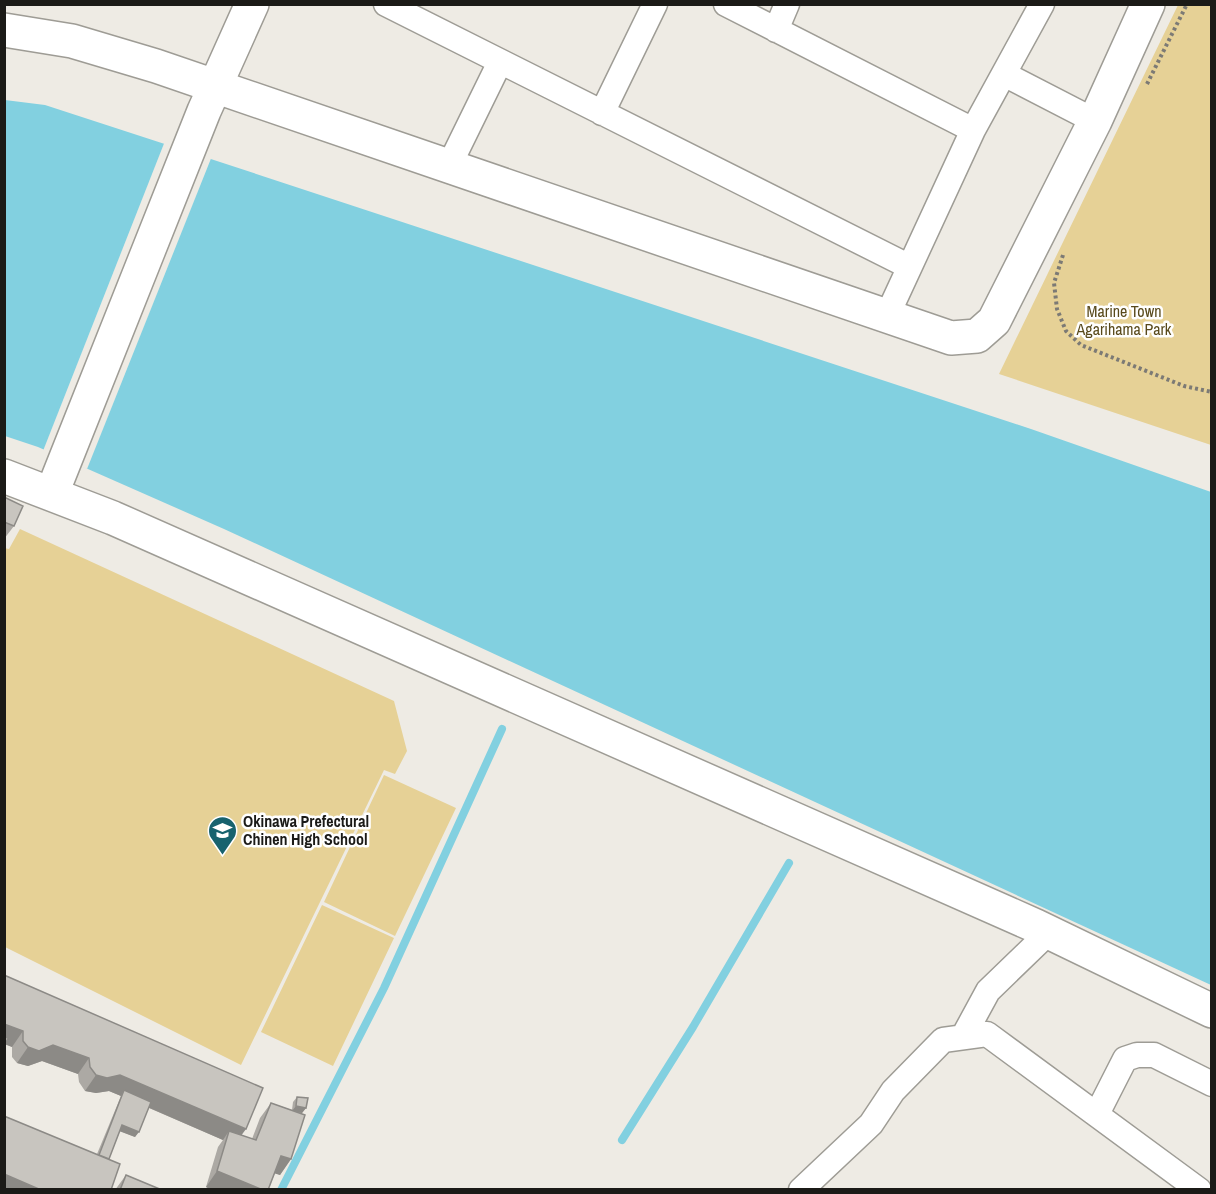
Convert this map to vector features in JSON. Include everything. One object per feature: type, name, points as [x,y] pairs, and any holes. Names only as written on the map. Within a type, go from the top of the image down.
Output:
[{"type":"street","points":[[52,493],[196,130],[252,4]]},
{"type":"street","points":[[386,4],[908,266]]},
{"type":"street","points":[[602,113],[655,4]]},
{"type":"street","points":[[726,4],[973,130]]},
{"type":"street","points":[[776,30],[787,4]]},
{"type":"street","points":[[887,316],[908,266],[973,130],[1042,4]]},
{"type":"street","points":[[4,30],[72,41],[156,66],[951,338],[977,336],[994,321],[1095,121],[1149,4]]},
{"type":"street","points":[[449,166],[500,62]]},
{"type":"street","points":[[1004,74],[1095,121]]},
{"type":"street","points":[[4,476],[124,523],[1049,932],[1212,1011]]},
{"type":"street","points":[[963,1037],[988,991],[1049,932]]},
{"type":"street","points":[[801,1190],[871,1125],[893,1091],[943,1040],[987,1034],[1199,1190]]},
{"type":"street","points":[[1097,1114],[1125,1059],[1137,1055],[1154,1055],[1212,1084]]},
{"type":"path","points":[[1144,90],[1187,4]]},
{"type":"path","points":[[1067,247],[1054,283],[1057,309],[1066,331],[1081,345],[1184,386],[1212,392]]},
{"type":"green space","name":"Marine Town Agarihama Park","points":[[1178,5],[1211,5],[1211,445],[999,374]]},
{"type":"green space","points":[[20,529],[394,701],[407,751],[395,774],[384,770],[241,1065],[5,947],[4,548],[9,549]]},
{"type":"green space","points":[[384,775],[456,808],[395,936],[324,902]]},
{"type":"green space","points":[[322,905],[394,938],[333,1066],[261,1032]]},
{"type":"water","points":[[5,100],[45,105],[1031,429],[1211,492],[1211,985],[224,529],[38,447],[5,436]]},
{"type":"pier","points":[[165,141],[212,156],[87,469],[43,451]]},
{"type":"building","points":[[4,497],[23,506],[14,526],[4,522]]},
{"type":"building","points":[[4,975],[263,1088],[246,1129],[120,1075],[107,1078],[96,1075],[90,1067],[89,1058],[53,1045],[39,1051],[28,1047],[23,1041],[23,1031],[4,1024]]},
{"type":"building","points":[[124,1090],[151,1102],[139,1132],[122,1125],[109,1159],[99,1155]]},
{"type":"building","points":[[297,1097],[308,1098],[306,1108],[296,1106]]},
{"type":"building","points":[[271,1103],[305,1115],[291,1159],[281,1156],[268,1190],[263,1190],[217,1171],[229,1131],[256,1140]]},
{"type":"building","points":[[4,1116],[120,1164],[111,1190],[41,1190],[4,1174]]},
{"type":"building","points":[[126,1175],[162,1190],[120,1190]]},
{"type":"waterway","points":[[281,1190],[384,988],[502,729]]},
{"type":"waterway","points":[[622,1140],[693,1027],[789,863]]},
{"type":"place","name":"Okinawa Prefectural Chinen High School","points":[[222,856]]}]
